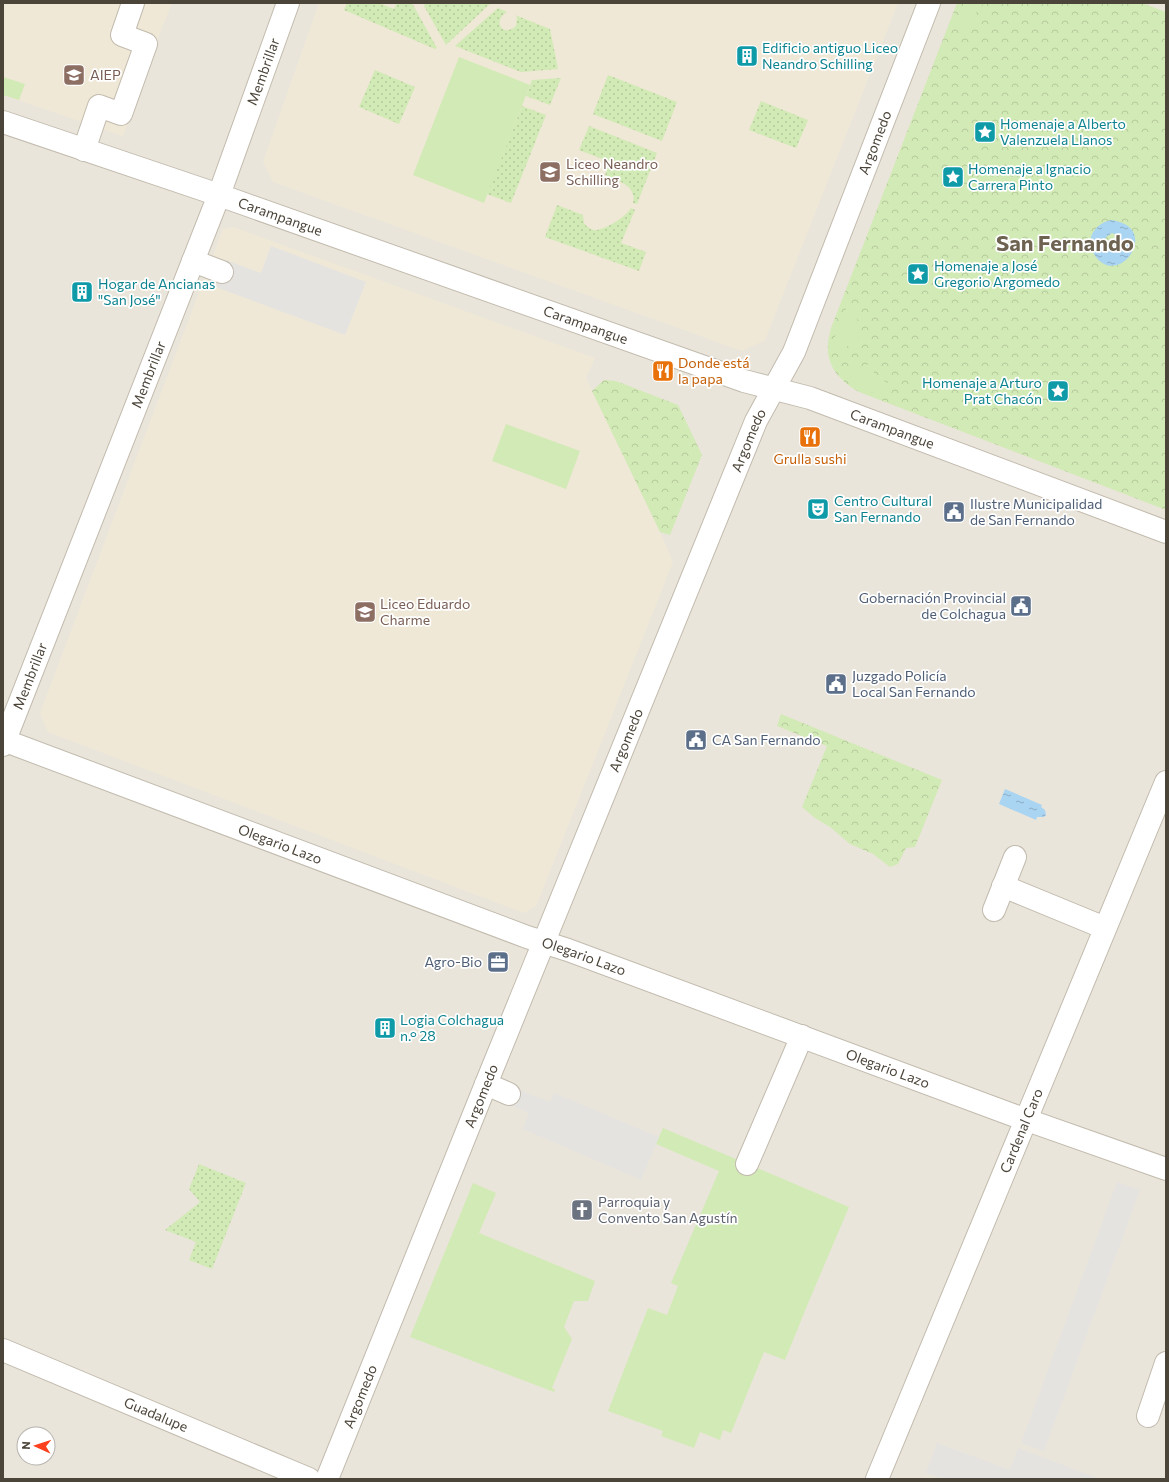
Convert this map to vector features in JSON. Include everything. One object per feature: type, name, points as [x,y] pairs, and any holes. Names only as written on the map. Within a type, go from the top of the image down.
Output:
[{"type":"street","points":[[84,150],[99,106],[121,114],[146,44],[122,35],[134,3]]},
{"type":"street","name":"Membrillar","points":[[4,742],[219,195],[288,3]]},
{"type":"street","name":"Argomedo","points":[[327,1479],[756,421],[794,352],[929,3]]},
{"type":"street","name":"Carampangue","points":[[3,122],[219,195],[738,378],[810,398],[1166,532]]},
{"type":"street","points":[[193,261],[222,272]]},
{"type":"street","name":"Olegario Lazo","points":[[4,742],[544,943],[574,952],[1026,1119],[1166,1169]]},
{"type":"street","name":"Cardenal Caro","points":[[877,1479],[1166,782]]},
{"type":"street","points":[[994,910],[1015,857]]},
{"type":"street","points":[[1003,886],[1105,928]]},
{"type":"street","points":[[747,1164],[802,1036]]},
{"type":"street","points":[[486,1084],[509,1094]]},
{"type":"street","name":"Guadalupe","points":[[3,1350],[309,1479]]},
{"type":"street","points":[[1148,1416],[1166,1363]]},
{"type":"shaded area","points":[[3,3],[1166,3],[1166,1479],[3,1479]]},
{"type":"shaded area","name":"AIEP","points":[[3,3],[172,3],[123,136],[3,95]]},
{"type":"shaded area","name":"Liceo Neandro Schilling","points":[[319,3],[898,3],[765,340],[742,351],[273,182],[263,162]]},
{"type":"shaded area","name":"Liceo Eduardo Charme","points":[[233,227],[595,358],[586,378],[673,562],[536,906],[524,913],[48,732],[40,713],[223,229]]},
{"type":"shaded area","points":[[271,246],[366,282],[345,335],[216,287],[226,260],[261,273]]},
{"type":"shaded area","points":[[512,1087],[550,1102],[554,1093],[659,1137],[641,1180],[523,1129],[529,1113],[505,1103]]},
{"type":"shaded area","points":[[1117,1182],[1140,1190],[1044,1451],[1021,1443]]},
{"type":"shaded area","points":[[937,1443],[1010,1470],[1018,1448],[1100,1479],[944,1479],[926,1473]]},
{"type":"green space","points":[[347,3],[379,3],[394,9],[397,3],[412,3],[437,48],[435,49],[344,10]]},
{"type":"green space","points":[[425,3],[491,3],[446,45],[424,6]]},
{"type":"green space","points":[[957,3],[1142,3],[1166,12],[1166,510],[859,392],[846,384],[836,373],[829,360],[828,342],[831,328]]},
{"type":"green space","points":[[965,3],[984,3],[977,11],[969,32],[955,27]]},
{"type":"green space","points":[[498,8],[507,12],[500,20],[501,27],[503,29],[507,30],[516,26],[517,17],[515,15],[550,29],[558,69],[521,72],[455,46]]},
{"type":"green space","points":[[459,57],[530,85],[484,203],[413,175]]},
{"type":"green space","points":[[375,70],[415,87],[399,124],[359,107]]},
{"type":"green space","points":[[608,75],[677,102],[662,141],[593,114]]},
{"type":"green space","points":[[3,77],[25,84],[19,100],[3,95]]},
{"type":"green space","points":[[561,78],[550,105],[526,96],[532,80]]},
{"type":"green space","points":[[761,101],[808,120],[796,148],[749,130]]},
{"type":"green space","points":[[522,106],[546,115],[511,203],[487,194]]},
{"type":"green space","points":[[589,126],[657,153],[637,204],[633,203],[632,192],[625,184],[605,175],[610,162],[579,150]]},
{"type":"green space","points":[[557,205],[583,215],[584,223],[593,230],[601,229],[616,222],[631,208],[635,210],[621,243],[646,252],[639,271],[545,237]]},
{"type":"green space","points":[[848,303],[861,308],[857,324],[859,341],[835,352],[835,337]]},
{"type":"green space","points":[[869,364],[879,378],[894,385],[889,399],[855,386],[844,375]]},
{"type":"green space","points":[[604,380],[616,381],[678,405],[702,455],[670,535],[660,532],[592,391]]},
{"type":"green space","points":[[506,424],[580,451],[566,489],[492,461]]},
{"type":"green space","points":[[781,714],[942,780],[915,847],[906,848],[898,864],[890,867],[873,854],[850,844],[830,827],[815,818],[802,807],[827,746],[777,726]]},
{"type":"green space","points":[[663,1128],[849,1207],[785,1360],[764,1352],[731,1433],[723,1430],[720,1440],[700,1432],[694,1448],[661,1436],[663,1431],[608,1411],[648,1308],[667,1315],[678,1286],[671,1283],[719,1171],[656,1144]]},
{"type":"green space","points":[[199,1164],[246,1183],[212,1269],[189,1260],[196,1242],[165,1230],[200,1202],[189,1189]]},
{"type":"green space","points":[[473,1183],[496,1193],[479,1233],[595,1281],[588,1301],[574,1301],[564,1327],[572,1339],[552,1388],[555,1390],[554,1392],[410,1337]]},
{"type":"water","points":[[1111,220],[1126,225],[1134,234],[1135,244],[1131,254],[1123,262],[1114,266],[1104,264],[1094,254],[1090,243],[1093,232],[1096,228]],"holes":[[[1112,233],[1119,236],[1122,242],[1120,249],[1113,251],[1108,250],[1104,244],[1106,237]]]},
{"type":"water","points":[[1005,789],[1042,805],[1041,807],[1045,810],[1046,815],[1044,817],[1037,817],[1036,820],[999,804]]},
{"type":"place","name":"Edificio antiguo Liceo Neandro Schilling","points":[[747,56]]},
{"type":"place","name":"AIEP","points":[[74,75]]},
{"type":"place","name":"Homenaje a Alberto Valenzuela Llanos","points":[[985,132]]},
{"type":"place","name":"Liceo Neandro Schilling","points":[[550,172]]},
{"type":"place","name":"Homenaje a Ignacio Carrera Pinto","points":[[953,177]]},
{"type":"place","name":"Homenaje a José Gregorio Argomedo","points":[[918,274]]},
{"type":"place","name":"Hogar de Ancianas \"San José\"","points":[[82,292]]},
{"type":"place","name":"Donde está la papa","points":[[663,371]]},
{"type":"place","name":"Homenaje a Arturo Prat Chacón","points":[[1058,391]]},
{"type":"place","name":"Grulla sushi","points":[[810,437]]},
{"type":"place","name":"Centro Cultural San Fernando","points":[[818,509]]},
{"type":"place","name":"Ilustre Municipalidad de San Fernando","points":[[954,512]]},
{"type":"place","name":"Gobernación Provincial de Colchagua","points":[[1021,606]]},
{"type":"place","name":"Liceo Eduardo Charme","points":[[365,612]]},
{"type":"place","name":"Juzgado Policía Local San Fernando","points":[[836,684]]},
{"type":"place","name":"CA San Fernando","points":[[696,740]]},
{"type":"place","name":"Agro-Bio","points":[[498,962]]},
{"type":"place","name":"Logia Colchagua n.° 28","points":[[385,1028]]},
{"type":"place","name":"Parroquia y Convento San Agustín","points":[[582,1210]]},
{"type":"district","name":"San Fernando","points":[[1065,243]]}]
